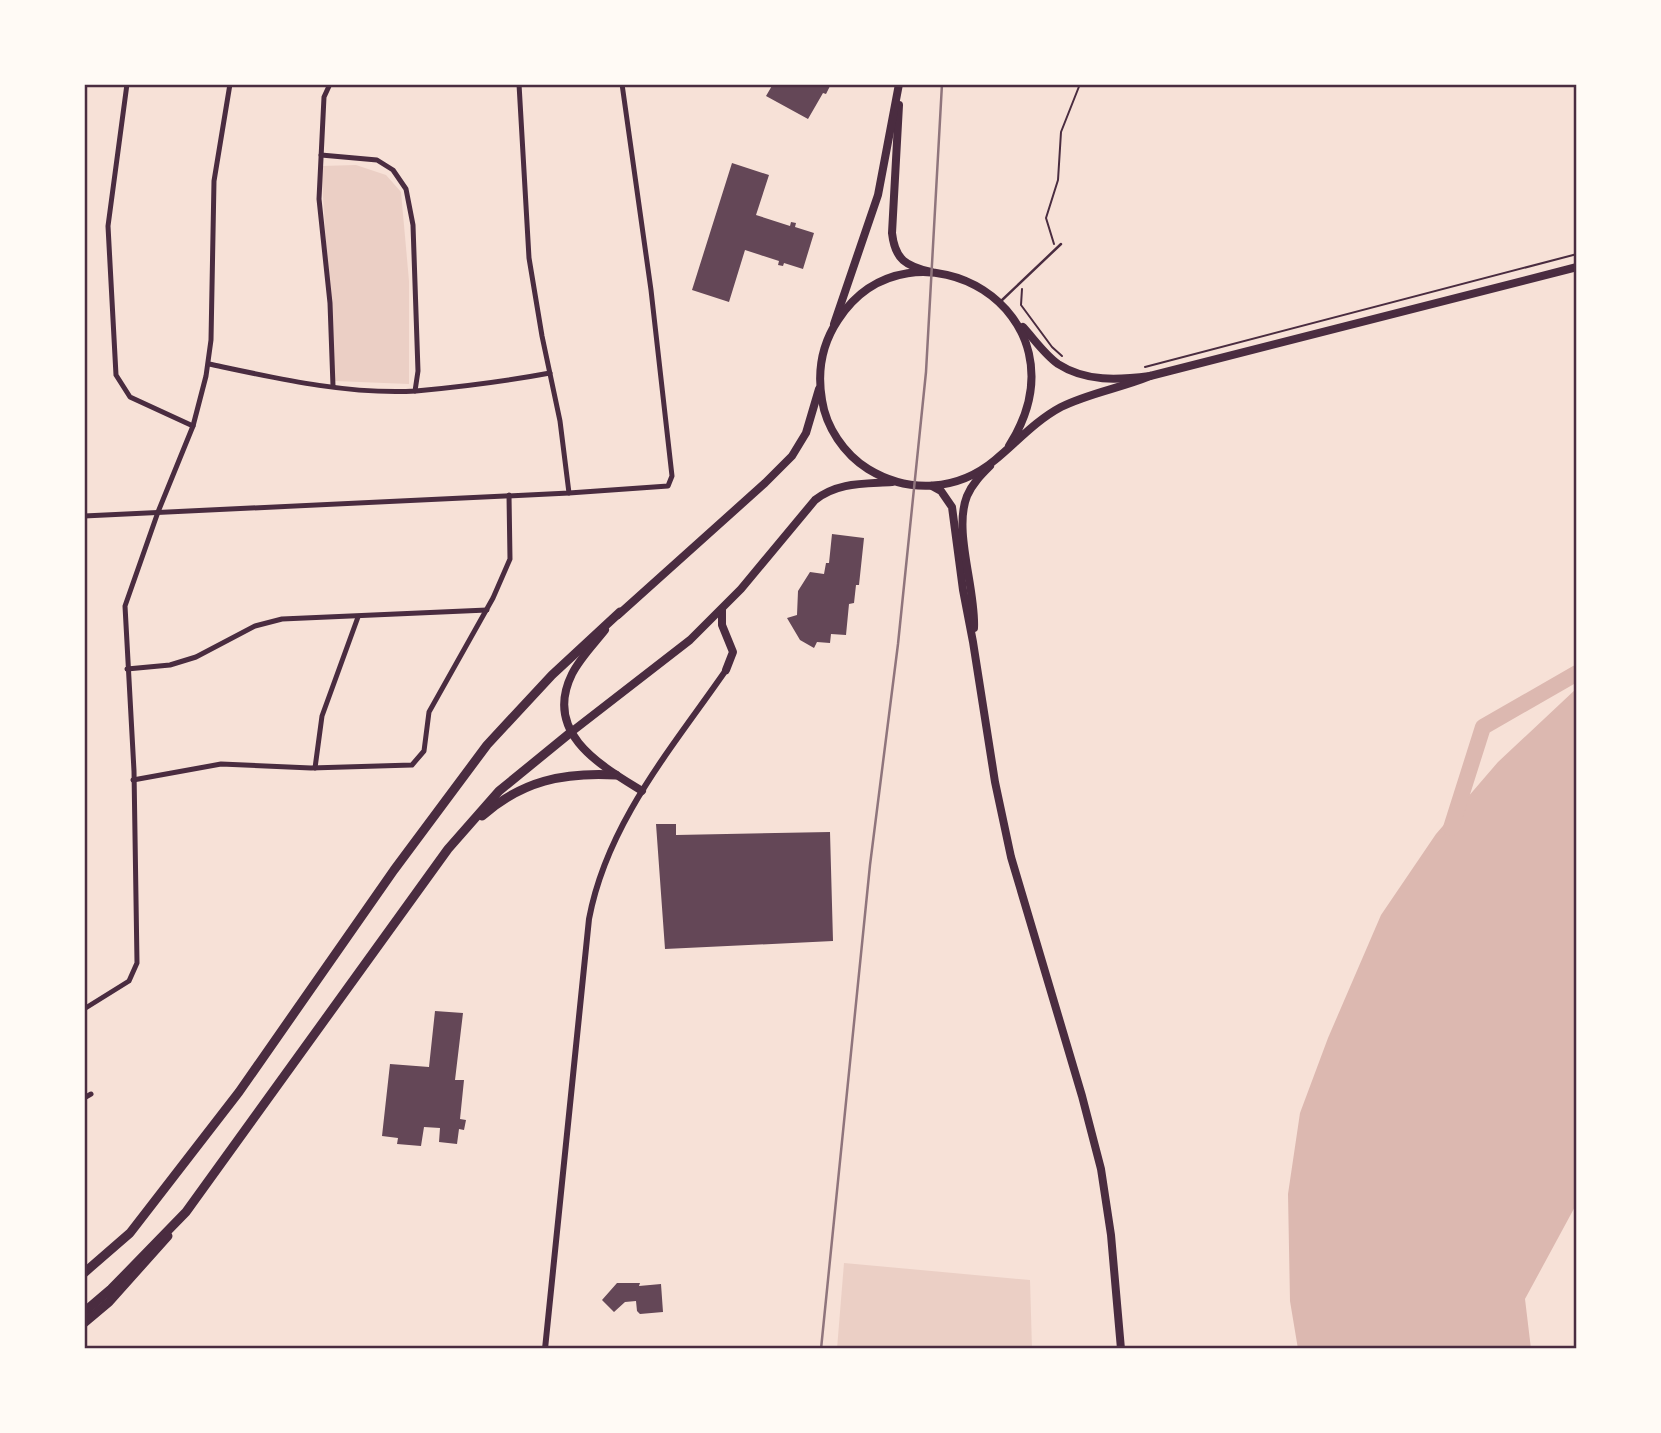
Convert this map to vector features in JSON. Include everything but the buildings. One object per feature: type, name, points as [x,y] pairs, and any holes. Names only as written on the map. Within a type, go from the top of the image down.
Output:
[{"type":"highway","points":[[84,1273],[130,1233],[239,1092],[471,765],[537,690],[620,612]]},
{"type":"highway","points":[[84,1323],[109,1302],[159,1248],[417,889],[462,833],[499,791],[570,733]]},
{"type":"highway","points":[[462,833],[505,797],[525,787],[575,775],[616,775]]},
{"type":"highway","points":[[84,1264],[152,1205]]},
{"type":"highway","points":[[84,1312],[111,1289],[186,1212]]},
{"type":"main road","points":[[899,84],[892,233],[894,246],[906,263],[914,268],[954,276],[972,283],[1000,302],[1056,362],[1080,376],[1120,380],[1150,376]]},
{"type":"main road","points":[[896,482],[863,466],[837,439],[822,404],[820,386],[822,357],[878,195],[899,84]]},
{"type":"main road","points":[[973,642],[975,611],[962,527],[967,496],[976,480],[1009,446],[1043,417],[1062,407],[1150,376],[1577,267]]},
{"type":"main road","points":[[831,330],[850,305],[874,286],[914,273],[934,273]]},
{"type":"main road","points":[[1009,446],[1030,405],[1032,382],[1028,349],[1013,318]]},
{"type":"main road","points":[[642,791],[616,775],[583,748],[570,733],[566,721],[565,697],[572,673],[620,612],[792,456],[806,433],[820,386]]},
{"type":"main road","points":[[570,733],[661,664],[722,609],[821,495],[843,485],[896,482],[932,486],[956,482],[978,473],[997,459]]},
{"type":"main road","points":[[932,486],[940,491],[952,507],[962,590],[995,782],[1011,857],[1101,1169],[1111,1236],[1121,1349]]},
{"type":"main road","points":[[722,609],[722,625],[733,652],[726,670]]},
{"type":"street","points":[[127,84],[108,226],[116,375],[130,397],[192,426]]},
{"type":"street","points":[[84,1009],[129,981],[137,963],[133,780],[125,606],[192,426],[208,364],[211,340],[214,181],[230,84]]},
{"type":"street","points":[[330,84],[324,97],[319,199],[330,303],[333,386]]},
{"type":"street","points":[[519,84],[529,258],[560,421],[569,493]]},
{"type":"street","points":[[84,516],[668,486],[672,477],[651,290],[622,84]]},
{"type":"street","points":[[321,155],[377,160],[393,170],[406,189],[413,225],[418,371],[415,391]]},
{"type":"street","points":[[208,364],[274,379],[415,391],[550,373]]},
{"type":"street","points":[[133,780],[221,764],[315,768],[411,765],[424,751],[429,712],[487,610],[510,559],[509,495]]},
{"type":"street","points":[[127,669],[170,665],[196,657],[254,626],[282,619],[487,610]]},
{"type":"street","points":[[315,768],[322,716],[358,617]]},
{"type":"street","points":[[545,1349],[589,919],[601,870],[610,848],[642,791],[726,670]]},
{"type":"street","points":[[84,1098],[91,1094]]},
{"type":"lane","points":[[1000,302],[1061,244]]},
{"type":"path","points":[[1057,248],[1051,239],[1046,218],[1058,180],[1061,132],[1080,84]]},
{"type":"path","points":[[1141,368],[1577,254]]},
{"type":"path","points":[[1027,276],[1021,290],[1021,305],[1052,347],[1069,360]]},
{"type":"shaded area","points":[[356,165],[386,175],[401,192],[409,281],[409,384],[335,381],[321,166]]},
{"type":"shaded area","points":[[1577,688],[1577,1203],[1525,1299],[1531,1349],[1298,1349],[1290,1301],[1288,1194],[1300,1113],[1328,1038],[1381,915],[1436,834],[1498,762]]},
{"type":"shaded area","points":[[844,1263],[1030,1280],[1032,1349],[837,1349]]},
{"type":"waterway","points":[[1451,828],[1483,727],[1577,673]]},
{"type":"railway","points":[[821,1349],[870,865],[898,644],[926,372],[942,84]]}]
